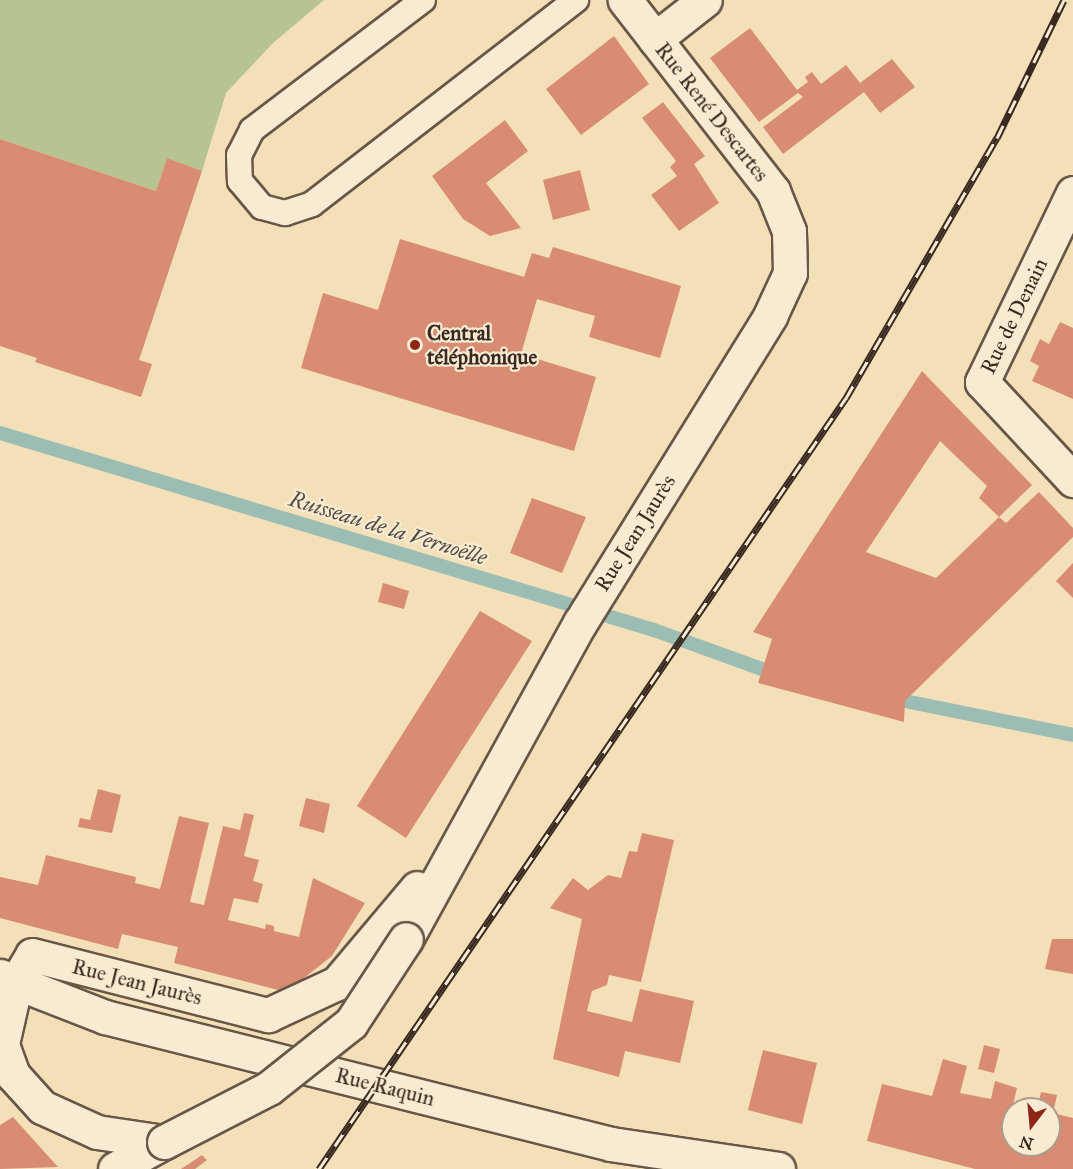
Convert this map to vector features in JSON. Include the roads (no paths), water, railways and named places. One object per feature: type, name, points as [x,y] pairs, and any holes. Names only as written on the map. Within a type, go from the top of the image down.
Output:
[{"type":"street","name":"Rue René Descartes","points":[[625,0],[773,191],[789,231]]},
{"type":"street","points":[[655,39],[705,0]]},
{"type":"street","name":"Rue de Denain","points":[[1073,194],[982,382],[1073,480]]},
{"type":"street","name":"Rue Jean Jaurès","points":[[115,1169],[269,1088],[351,1023],[406,939],[587,612],[770,316],[790,273],[789,231]]},
{"type":"street","name":"Rue Jean Jaurès","points":[[164,1142],[96,1132],[42,1107],[13,1075],[2,1044],[8,979],[32,955],[268,1014],[337,983],[464,833]]},
{"type":"street","name":"Rue Raquin","points":[[8,979],[105,1017],[611,1144],[778,1169]]},
{"type":"lane","points":[[423,0],[252,130],[239,155],[240,181],[262,207],[285,213],[312,204],[576,0]]},
{"type":"waterway","name":"Ruisseau de la Vernoëlle","points":[[0,433],[654,630],[762,669]]},
{"type":"waterway","name":"Ruisseau de la Vernoëlle","points":[[905,701],[1073,735]]},
{"type":"railway","points":[[319,1169],[846,398],[997,138],[1064,0]]},
{"type":"place","name":"Central téléphonique","points":[[415,345]]}]
